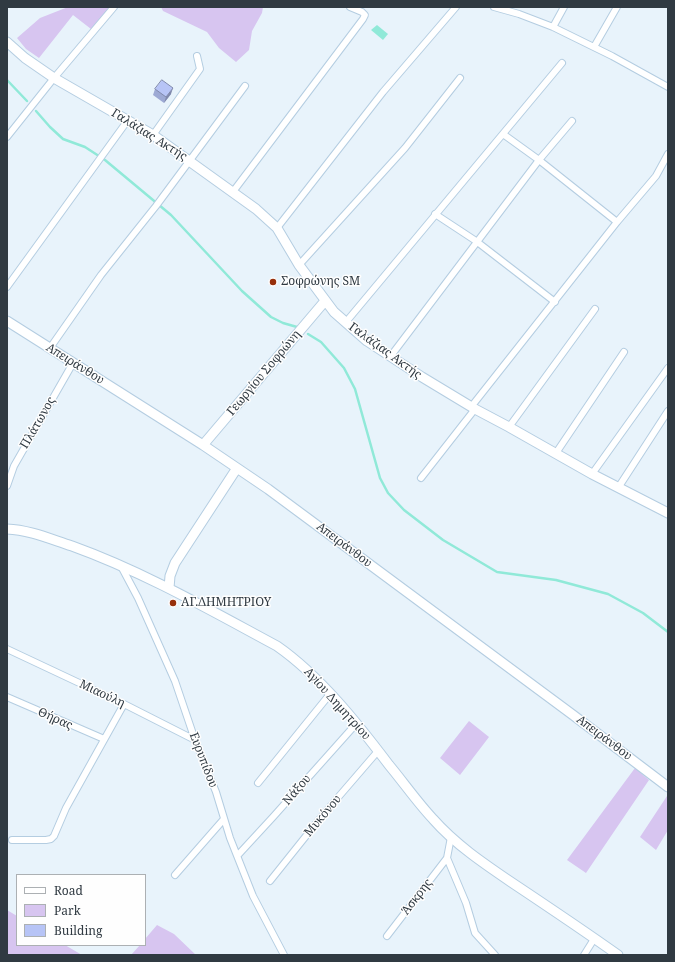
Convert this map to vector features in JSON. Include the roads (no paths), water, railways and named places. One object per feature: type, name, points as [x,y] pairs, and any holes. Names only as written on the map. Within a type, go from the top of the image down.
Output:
[{"type":"street","points":[[7,137],[54,78],[114,7]]},
{"type":"street","points":[[232,193],[363,19],[365,15],[362,12],[350,7]]},
{"type":"street","points":[[277,228],[383,92],[456,7]]},
{"type":"street","points":[[494,7],[519,14],[553,27],[612,56],[668,87]]},
{"type":"street","points":[[553,27],[564,7]]},
{"type":"street","points":[[594,47],[617,7]]},
{"type":"street","name":"Γαλάζιας Ακτής","points":[[7,42],[25,58],[54,78],[153,135],[256,209],[277,228],[299,266],[325,302],[334,312],[367,341],[390,357],[473,408],[592,474],[668,513]]},
{"type":"street","points":[[153,135],[200,69],[197,56]]},
{"type":"street","points":[[346,322],[562,63]]},
{"type":"street","points":[[299,266],[405,148],[460,78]]},
{"type":"street","points":[[50,348],[101,275],[190,161],[246,86]]},
{"type":"street","points":[[7,287],[128,120]]},
{"type":"street","points":[[390,357],[539,160],[572,121]]},
{"type":"street","points":[[503,134],[539,160],[617,222]]},
{"type":"street","points":[[420,478],[617,222],[656,176],[668,154]]},
{"type":"street","points":[[435,214],[476,242],[555,302]]},
{"type":"street","name":"Γεωργίου Σοφρώνη","points":[[203,445],[325,302]]},
{"type":"street","points":[[509,427],[595,309]]},
{"type":"street","name":"Απειράνθου","points":[[7,321],[203,445],[300,512],[668,787]]},
{"type":"street","points":[[556,453],[624,352]]},
{"type":"street","name":"Πλάτωνος","points":[[7,486],[14,466],[73,363]]},
{"type":"street","points":[[592,474],[668,368]]},
{"type":"street","points":[[618,488],[668,412]]},
{"type":"street","points":[[169,588],[170,576],[175,563],[237,468]]},
{"type":"street","name":"Αγίου Δημητρίου","points":[[7,529],[43,536],[91,553],[169,588],[277,646],[296,660],[330,694],[432,819],[451,837],[487,865],[616,954]]},
{"type":"street","name":"Ευρυπίδου","points":[[121,566],[138,598],[175,681],[195,740],[212,780],[224,819],[253,896],[284,955]]},
{"type":"street","name":"Μιαούλη","points":[[7,649],[124,704],[195,740]]},
{"type":"street","points":[[258,783],[330,694]]},
{"type":"street","name":"Θήρας","points":[[7,697],[104,739]]},
{"type":"street","points":[[12,840],[51,839],[54,836],[66,808],[124,704]]},
{"type":"street","name":"Νάξου","points":[[238,855],[273,818],[356,724]]},
{"type":"street","name":"Μυκόνου","points":[[270,881],[322,816],[378,751]]},
{"type":"street","points":[[175,876],[224,819]]},
{"type":"street","points":[[451,837],[447,858],[466,903],[475,933],[495,955]]},
{"type":"street","name":"Άσκρης","points":[[387,936],[447,858]]},
{"type":"street","points":[[584,955],[594,939]]},
{"type":"waterway","points":[[7,80],[27,101]]},
{"type":"waterway","points":[[36,111],[63,139],[85,147],[105,160],[171,215],[242,291],[271,317],[283,323],[297,327]]},
{"type":"waterway","points":[[308,334],[321,342],[344,368],[355,389],[380,478],[388,493],[404,510],[443,540],[497,572],[556,580],[608,594],[643,613],[668,632]]},
{"type":"place","name":"Σοφρώνης SM","points":[[273,282]]},
{"type":"place","name":"ΑΓ.ΔΗΜΗΤΡΙΟΥ","points":[[173,603]]}]
